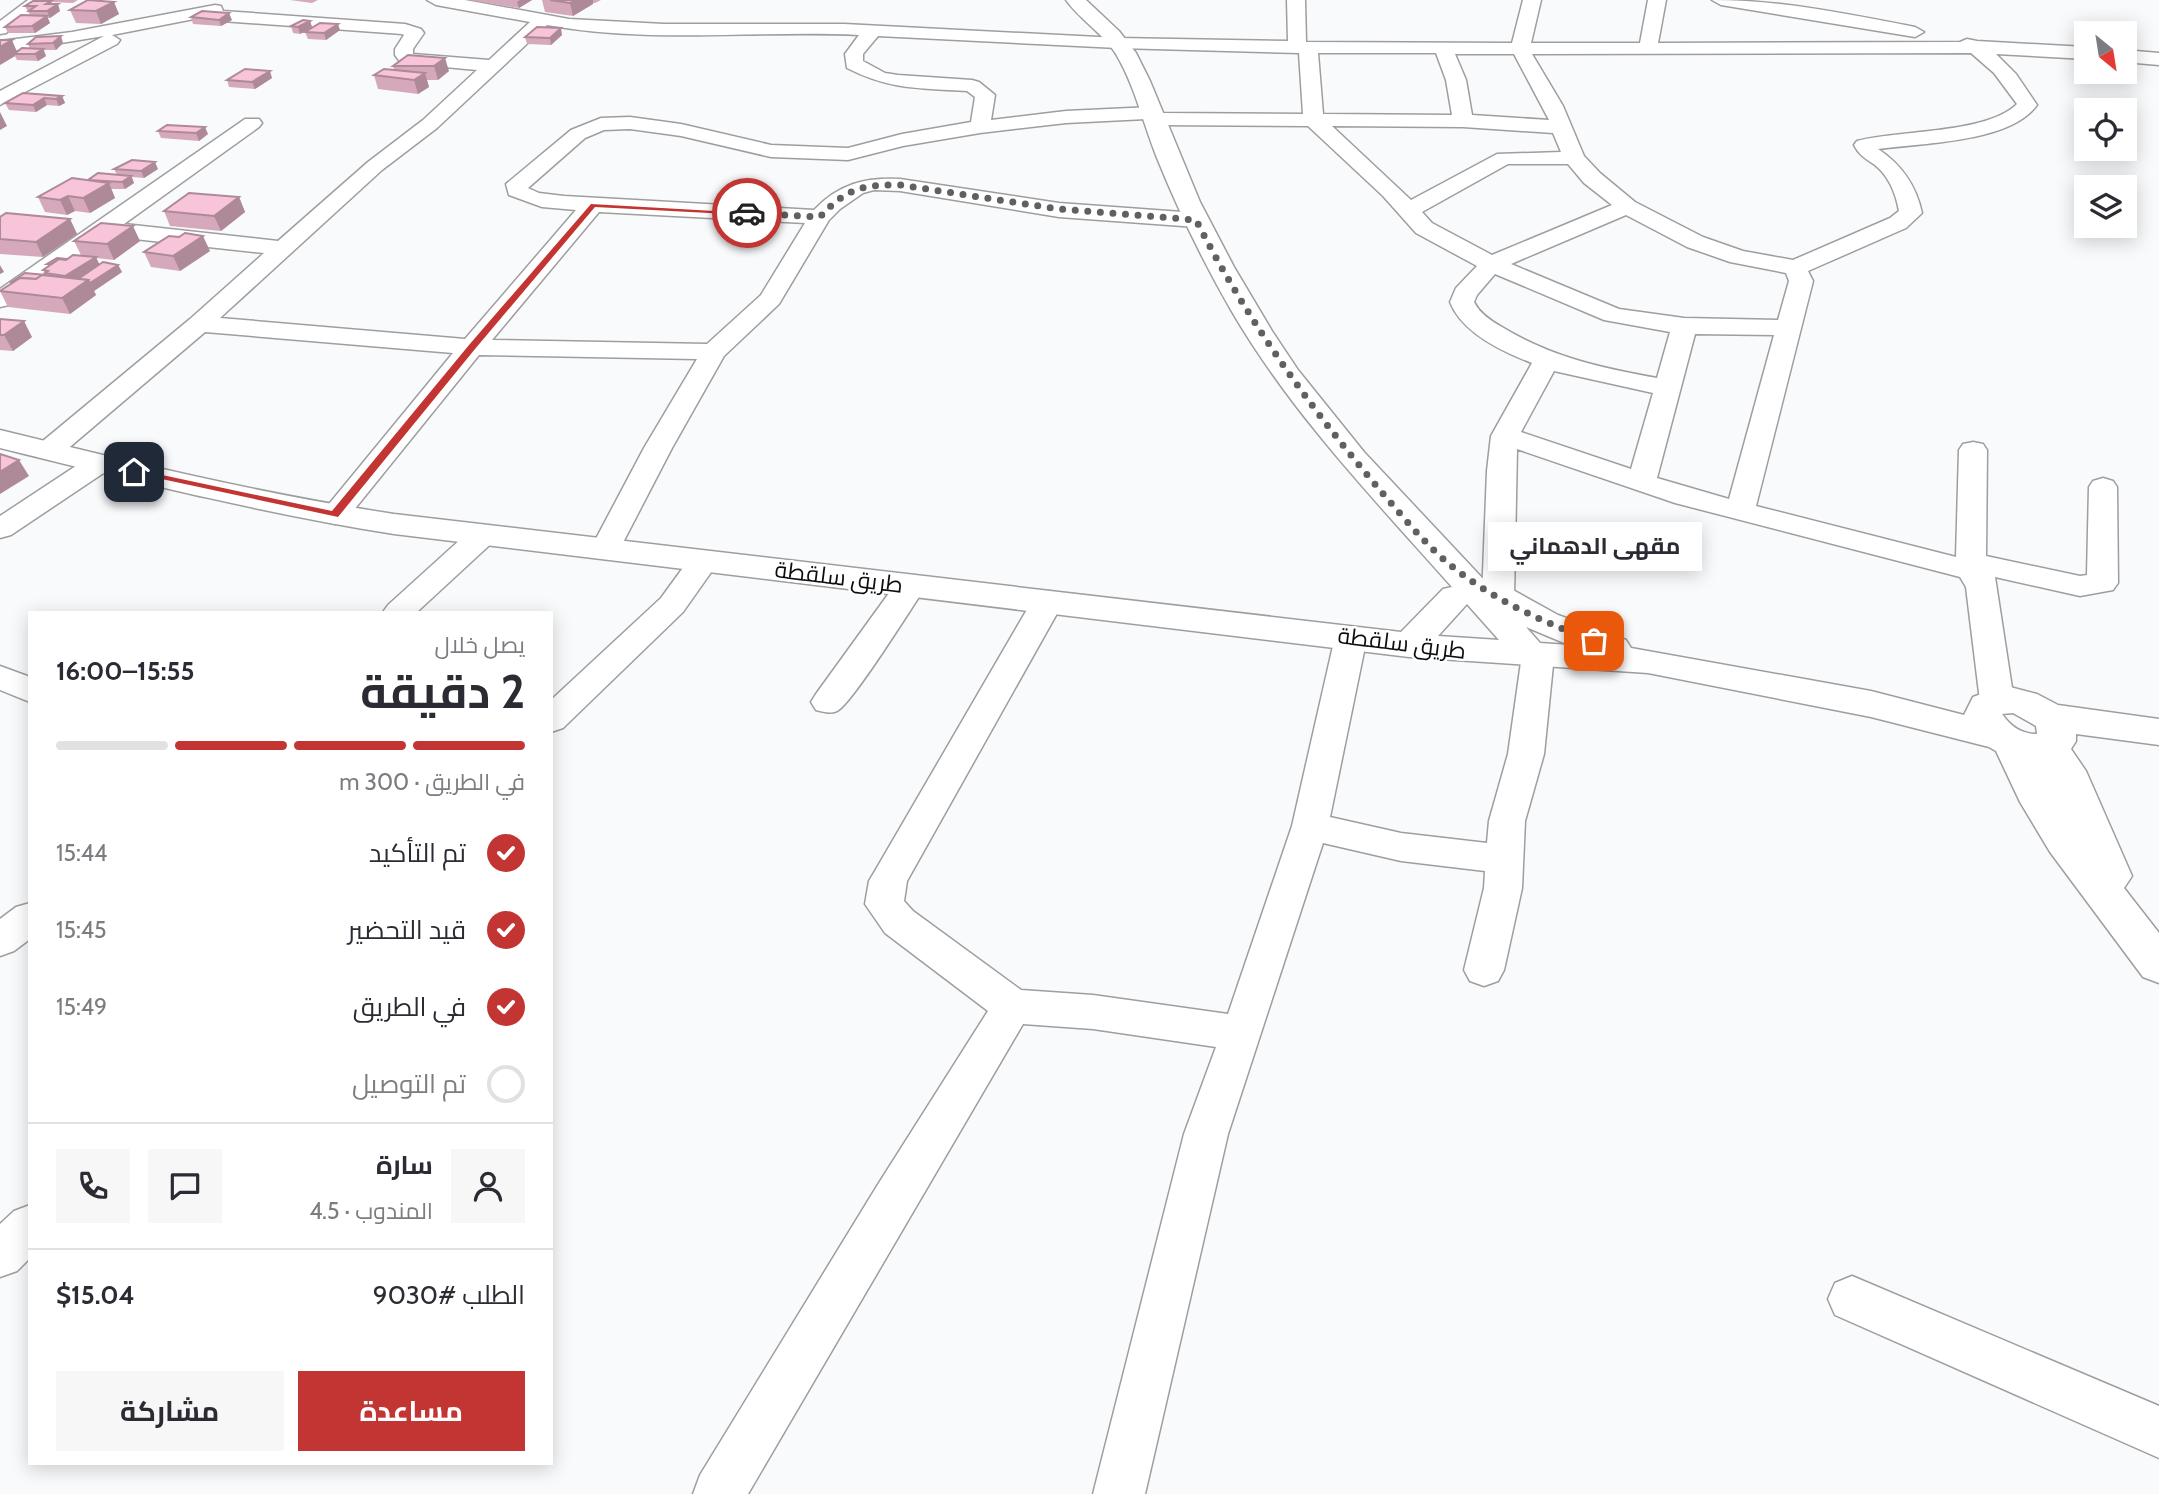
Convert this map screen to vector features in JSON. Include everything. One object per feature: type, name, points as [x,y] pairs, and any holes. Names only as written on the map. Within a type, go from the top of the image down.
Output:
[{"type":"street","points":[[6,2],[28,0]]},
{"type":"street","points":[[0,29],[39,0]]},
{"type":"street","points":[[0,47],[135,26],[199,7],[235,6],[260,0]]},
{"type":"street","points":[[436,0],[569,24],[664,29],[873,30],[1118,43],[1302,47],[1978,47],[2074,52]]},
{"type":"street","points":[[1075,0],[1118,43],[1154,116],[1196,220],[1259,332],[1295,384],[1412,526],[1454,582],[1492,653]]},
{"type":"street","points":[[1296,0],[1302,47],[1313,84],[1313,120],[1391,191],[1424,228],[1491,264],[1613,315],[1684,327],[1789,328]]},
{"type":"street","points":[[1532,0],[1520,49],[1563,127],[1574,158],[1592,178],[1627,206],[1695,242],[1738,257],[1795,268],[1898,223],[1911,213],[1899,179],[1884,163],[1866,150],[1864,145],[1973,130],[2013,120],[2024,113],[2027,105],[2021,94],[1978,47],[1836,16],[1721,0]]},
{"type":"street","points":[[1648,49],[1657,0]]},
{"type":"street","points":[[199,7],[405,29],[415,33],[404,49],[404,55],[408,58],[494,66]]},
{"type":"street","points":[[48,451],[199,324],[375,166],[430,124],[543,20]]},
{"type":"street","points":[[0,99],[135,26]]},
{"type":"street","points":[[873,30],[854,54],[854,64],[879,77],[898,81],[972,86],[985,96],[980,127]]},
{"type":"street","points":[[1443,48],[1455,80],[1463,121]]},
{"type":"street","points":[[2137,57],[2159,59]]},
{"type":"street","points":[[820,217],[593,205],[533,198],[521,194],[517,190],[517,184],[578,134],[601,124],[630,123],[681,130],[771,151],[848,154],[902,140],[1066,117],[1463,121],[1563,127]]},
{"type":"street","points":[[0,300],[252,123]]},
{"type":"street","points":[[848,154],[856,188]]},
{"type":"street","points":[[1407,211],[1504,158],[1574,158]]},
{"type":"street","points":[[605,550],[659,447],[715,352],[770,299],[820,217],[832,204],[856,188],[874,184],[900,185],[1059,209],[1196,220]]},
{"type":"street","points":[[334,515],[593,205]]},
{"type":"street","points":[[1627,206],[1491,264],[1465,293],[1462,303],[1465,311],[1499,337],[1546,362],[1666,388]]},
{"type":"street","points":[[103,229],[283,247]]},
{"type":"street","points":[[1740,511],[1801,281],[1795,268]]},
{"type":"street","points":[[199,324],[472,347],[715,352]]},
{"type":"street","points":[[1642,482],[1684,327]]},
{"type":"street","points":[[1498,598],[1501,471],[1505,436],[1546,362]]},
{"type":"street","points":[[1505,436],[1642,482],[1740,511],[1971,566],[2080,586],[2102,583],[2103,487]]},
{"type":"street","name":"طريق سلقطة","points":[[0,439],[98,464],[334,515],[605,550],[1409,645],[1492,653],[1648,661],[1871,704],[2021,727],[2159,754]]},
{"type":"street","points":[[1973,450],[1971,566],[1979,576],[2040,802],[2064,841],[2147,949]]},
{"type":"street","points":[[0,529],[98,464]]},
{"type":"street","points":[[400,611],[484,534]]},
{"type":"street","points":[[553,718],[672,605],[705,561]]},
{"type":"street","points":[[1454,582],[1498,598],[1546,622],[1648,661]]},
{"type":"street","points":[[1409,645],[1454,582]]},
{"type":"street","points":[[1454,582],[1535,655],[1526,754],[1507,821],[1503,888],[1484,970]]},
{"type":"street","points":[[828,702],[911,585]]},
{"type":"street","points":[[1048,601],[888,881],[884,904],[899,922],[1012,1006],[1093,1012],[1241,1033]]},
{"type":"street","points":[[1119,1494],[1206,1134],[1310,826],[1351,637]]},
{"type":"street","points":[[0,677],[28,690]]},
{"type":"street","name":"طريق سلقطة","points":[[2021,727],[2159,732]]},
{"type":"street","points":[[1310,826],[1401,847],[1505,859]]},
{"type":"street","points":[[0,940],[28,919]]},
{"type":"street","points":[[719,1494],[893,1201],[987,1052],[1012,1006]]},
{"type":"street","points":[[0,1255],[28,1228]]},
{"type":"street","points":[[1852,1299],[2159,1432]]},
{"type":"building","points":[[88,0],[114,2],[96,11],[70,10]]},
{"type":"building","points":[[550,0],[576,0],[570,3]]},
{"type":"building","points":[[33,1],[51,1],[46,4],[58,4],[47,11],[29,11],[36,6],[25,6]]},
{"type":"building","points":[[202,11],[229,13],[219,20],[191,17]]},
{"type":"building","points":[[21,15],[47,16],[32,26],[5,27]]},
{"type":"building","points":[[303,20],[310,21],[298,27],[291,26]]},
{"type":"building","points":[[320,23],[338,24],[324,33],[305,32]]},
{"type":"building","points":[[537,27],[561,28],[550,38],[525,37]]},
{"type":"building","points":[[61,36],[53,43],[28,44],[36,37]]},
{"type":"building","points":[[0,40],[12,40],[0,47]]},
{"type":"building","points":[[22,48],[43,49],[35,54],[14,54]]},
{"type":"building","points":[[408,55],[445,58],[434,66],[393,66]]},
{"type":"building","points":[[245,69],[270,71],[252,82],[227,80]]},
{"type":"building","points":[[384,69],[425,73],[414,80],[374,75]]},
{"type":"building","points":[[23,93],[62,96],[56,99],[44,98],[33,105],[5,103]]},
{"type":"building","points":[[167,125],[205,127],[196,133],[158,131]]},
{"type":"building","points":[[132,160],[155,162],[141,171],[114,169]]},
{"type":"building","points":[[98,173],[131,176],[122,182],[88,180]]},
{"type":"building","points":[[72,178],[109,183],[83,198],[68,196],[60,200],[38,197]]},
{"type":"building","points":[[189,193],[239,197],[214,216],[164,211]]},
{"type":"building","points":[[6,213],[70,219],[36,242],[0,239],[0,217]]},
{"type":"building","points":[[101,223],[133,226],[107,244],[74,241]]},
{"type":"building","points":[[185,233],[203,236],[173,256],[144,252],[169,236],[179,237]]},
{"type":"building","points":[[73,255],[96,257],[65,276],[45,273],[48,271],[43,270],[59,259],[66,260]]},
{"type":"building","points":[[103,262],[118,265],[90,283],[88,280],[78,279]]},
{"type":"building","points":[[25,273],[46,275],[36,279],[20,278],[10,283]]},
{"type":"building","points":[[42,275],[88,280],[62,298],[0,291],[20,278],[36,279]]},
{"type":"building","points":[[0,319],[24,321],[0,335]]},
{"type":"building","points":[[0,454],[19,460],[0,472]]},
{"type":"way so far","points":[[747,213],[820,217],[832,204],[856,188],[874,184],[900,185],[1059,209],[1196,220],[1259,332],[1302,395],[1412,526],[1453,567],[1498,598],[1523,612],[1594,641]]},
{"type":"place","name":"مقهى الدهماني","points":[[1594,641]]},
{"type":"route","points":[[134,472],[334,515],[593,205],[747,213]]}]
